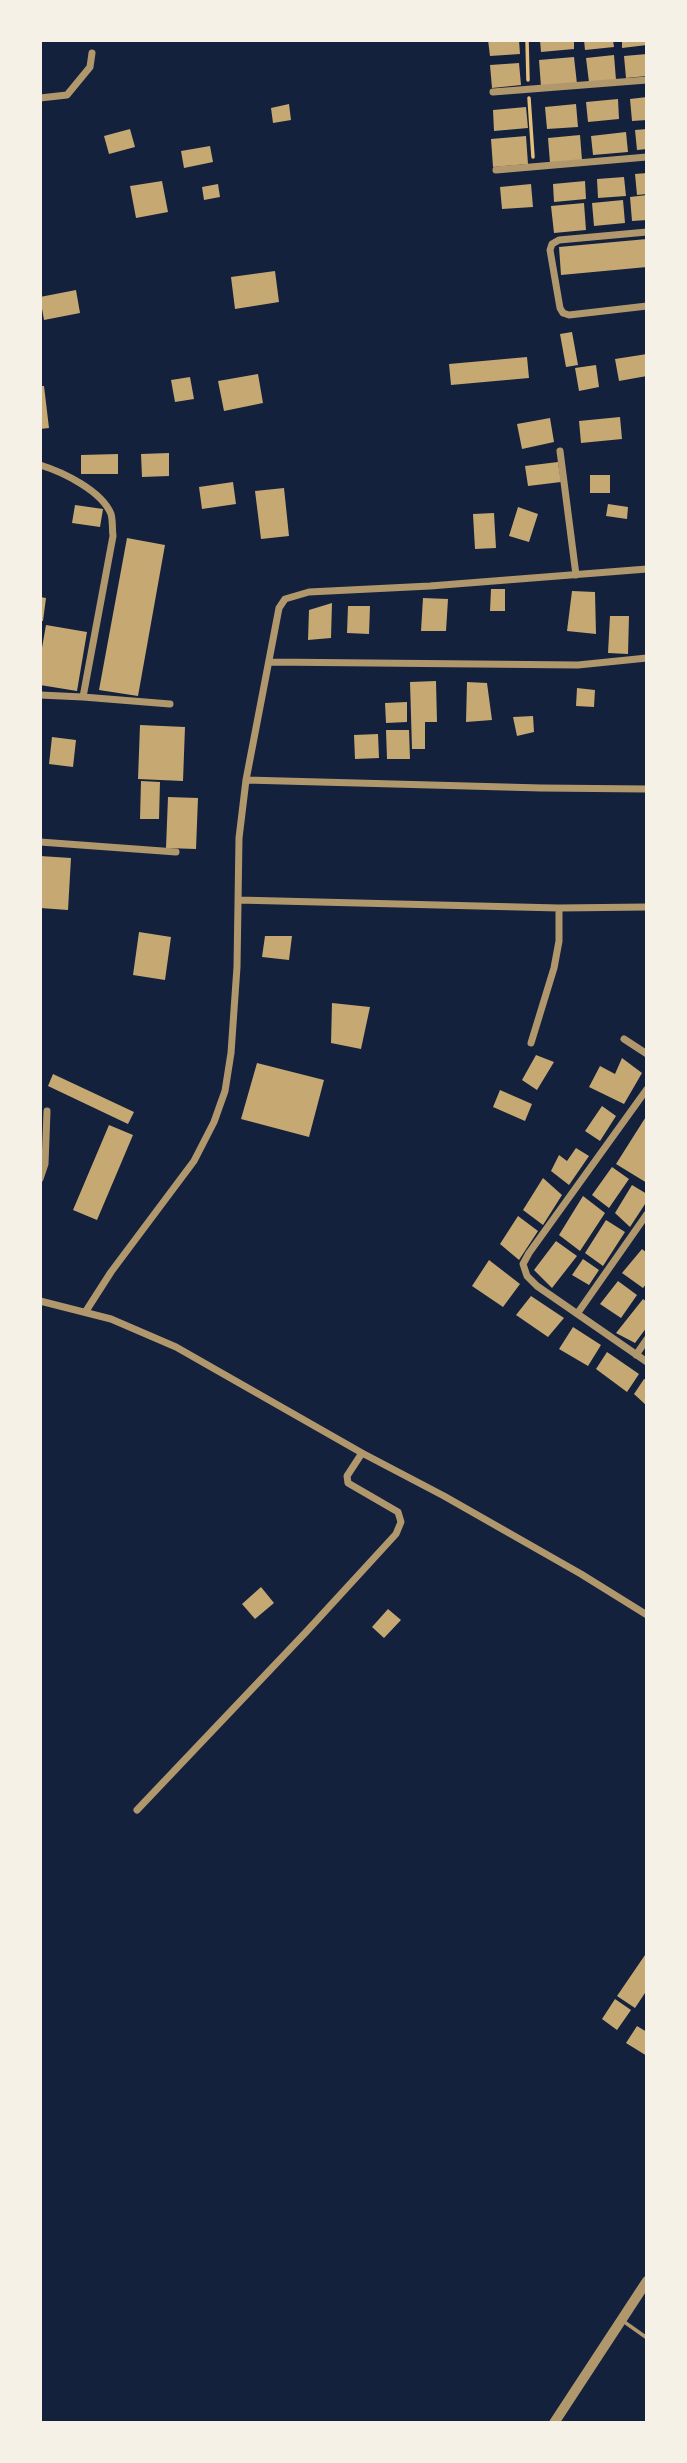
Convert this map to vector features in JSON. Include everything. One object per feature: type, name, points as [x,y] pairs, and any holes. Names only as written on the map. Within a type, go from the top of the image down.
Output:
[{"type":"street","points":[[40,98],[67,95],[90,67],[92,53]]},
{"type":"street","points":[[493,92],[647,80]]},
{"type":"street","points":[[496,170],[647,158]]},
{"type":"street","points":[[647,232],[559,240],[552,244],[550,250],[563,313],[569,315],[647,306]]},
{"type":"street","points":[[560,451],[576,575]]},
{"type":"street","points":[[40,466],[56,470],[78,481],[101,500],[112,517],[113,536],[83,697]]},
{"type":"street","points":[[86,1311],[111,1272],[194,1161],[214,1122],[225,1091],[231,1053],[237,967],[239,838],[246,780],[279,608],[285,599],[309,592],[430,586],[647,569]]},
{"type":"street","points":[[269,662],[578,665],[647,657]]},
{"type":"street","points":[[40,695],[170,704]]},
{"type":"street","points":[[246,780],[647,789]]},
{"type":"street","points":[[40,842],[176,852]]},
{"type":"street","points":[[238,900],[559,908],[647,906]]},
{"type":"street","points":[[531,1043],[554,968],[559,941],[559,908]]},
{"type":"street","points":[[624,1039],[647,1054]]},
{"type":"street","points":[[647,1089],[523,1264],[527,1276],[537,1286],[647,1363]]},
{"type":"street","points":[[40,1179],[45,1164],[47,1111]]},
{"type":"street","points":[[577,1314],[647,1214]]},
{"type":"street","points":[[40,1301],[86,1311],[140,1330],[176,1347],[362,1453],[444,1496],[647,1615]]},
{"type":"street","points":[[636,1355],[647,1339]]},
{"type":"street","points":[[136,1810],[396,1534],[401,1522],[398,1512],[348,1483],[347,1476],[362,1453]]},
{"type":"street","points":[[554,2423],[647,2281]]},
{"type":"lane","points":[[621,2320],[647,2338]]},
{"type":"path","points":[[527,40],[534,167]]},
{"type":"building","points":[[488,40],[519,40],[520,54],[490,56]]},
{"type":"building","points":[[540,40],[574,40],[574,49],[541,52]]},
{"type":"building","points":[[584,40],[613,40],[614,47],[585,50]]},
{"type":"building","points":[[622,40],[647,40],[647,45],[622,48]]},
{"type":"building","points":[[647,54],[647,76],[626,78],[624,56]]},
{"type":"building","points":[[614,55],[616,80],[589,82],[586,58]]},
{"type":"building","points":[[574,57],[577,84],[541,87],[539,60]]},
{"type":"building","points":[[519,63],[521,85],[492,88],[490,65]]},
{"type":"building","points":[[647,97],[647,120],[632,121],[630,99]]},
{"type":"building","points":[[618,99],[619,119],[588,122],[586,102]]},
{"type":"building","points":[[289,104],[291,120],[273,123],[271,108]]},
{"type":"building","points":[[576,104],[578,127],[547,129],[545,107]]},
{"type":"building","points":[[526,107],[528,128],[494,131],[493,110]]},
{"type":"building","points":[[130,129],[135,147],[109,154],[104,136]]},
{"type":"building","points":[[647,129],[647,149],[637,150],[635,130]]},
{"type":"building","points":[[626,132],[628,152],[593,155],[591,136]]},
{"type":"building","points":[[580,135],[582,160],[550,163],[548,138]]},
{"type":"building","points":[[526,136],[528,164],[493,167],[491,139]]},
{"type":"building","points":[[210,146],[213,162],[184,168],[181,151]]},
{"type":"building","points":[[647,173],[647,194],[637,195],[635,174]]},
{"type":"building","points":[[624,177],[626,196],[598,198],[597,179]]},
{"type":"building","points":[[162,181],[168,212],[136,218],[130,186]]},
{"type":"building","points":[[585,181],[586,199],[554,202],[553,184]]},
{"type":"building","points":[[218,184],[220,197],[204,200],[202,187]]},
{"type":"building","points":[[531,184],[533,207],[502,209],[500,187]]},
{"type":"building","points":[[647,195],[647,220],[632,221],[630,197]]},
{"type":"building","points":[[623,200],[625,223],[594,226],[592,203]]},
{"type":"building","points":[[584,203],[586,230],[554,233],[551,206]]},
{"type":"building","points":[[647,239],[647,267],[561,275],[559,247]]},
{"type":"building","points":[[275,271],[279,302],[235,309],[231,277]]},
{"type":"building","points":[[76,290],[80,313],[44,320],[40,297]]},
{"type":"building","points":[[572,332],[578,365],[566,367],[560,334]]},
{"type":"building","points":[[647,354],[647,376],[619,381],[615,359]]},
{"type":"building","points":[[527,357],[529,378],[451,385],[449,364]]},
{"type":"building","points":[[596,365],[599,387],[579,391],[575,368]]},
{"type":"building","points":[[258,374],[263,403],[224,411],[218,381]]},
{"type":"building","points":[[190,377],[194,399],[175,402],[171,380]]},
{"type":"building","points":[[40,386],[44,386],[49,428],[40,429]]},
{"type":"building","points":[[620,417],[622,439],[581,443],[579,421]]},
{"type":"building","points":[[550,418],[554,442],[522,449],[517,424]]},
{"type":"building","points":[[169,453],[169,476],[142,477],[141,454]]},
{"type":"building","points":[[118,454],[118,474],[81,474],[81,455]]},
{"type":"building","points":[[558,462],[561,482],[528,486],[525,466]]},
{"type":"building","points":[[590,475],[610,475],[610,493],[590,493]]},
{"type":"building","points":[[233,482],[236,504],[202,509],[199,487]]},
{"type":"building","points":[[284,488],[289,536],[261,539],[255,491]]},
{"type":"building","points":[[608,504],[628,507],[627,519],[606,516]]},
{"type":"building","points":[[75,505],[103,509],[100,527],[72,523]]},
{"type":"building","points":[[518,507],[538,514],[529,542],[509,536]]},
{"type":"building","points":[[494,513],[496,548],[475,549],[473,514]]},
{"type":"building","points":[[127,538],[165,545],[138,696],[99,690]]},
{"type":"building","points":[[491,589],[505,589],[505,611],[490,611]]},
{"type":"building","points":[[572,591],[595,592],[596,634],[567,631]]},
{"type":"building","points":[[40,597],[46,598],[43,621],[40,621]]},
{"type":"building","points":[[423,598],[448,599],[446,631],[421,631]]},
{"type":"building","points":[[332,603],[331,638],[308,640],[309,610]]},
{"type":"building","points":[[348,606],[370,606],[369,634],[347,633]]},
{"type":"building","points":[[610,616],[629,616],[628,654],[608,653]]},
{"type":"building","points":[[46,625],[87,632],[77,691],[40,685],[40,659]]},
{"type":"building","points":[[436,681],[437,722],[425,722],[425,749],[412,749],[410,682]]},
{"type":"building","points":[[467,682],[487,683],[492,720],[466,722]]},
{"type":"building","points":[[577,688],[595,690],[594,707],[576,706]]},
{"type":"building","points":[[407,702],[407,722],[386,723],[385,703]]},
{"type":"building","points":[[533,716],[534,732],[517,736],[513,717]]},
{"type":"building","points":[[140,725],[185,727],[183,781],[138,779]]},
{"type":"building","points":[[386,730],[409,730],[410,759],[387,759]]},
{"type":"building","points":[[378,734],[379,758],[355,759],[354,735]]},
{"type":"building","points":[[52,737],[76,740],[73,767],[49,764]]},
{"type":"building","points":[[141,781],[160,782],[159,819],[140,819]]},
{"type":"building","points":[[168,797],[198,798],[196,849],[166,848]]},
{"type":"building","points":[[40,856],[71,858],[68,910],[40,908]]},
{"type":"building","points":[[139,932],[171,937],[165,980],[133,975]]},
{"type":"building","points":[[265,936],[292,936],[289,960],[262,957]]},
{"type":"building","points":[[332,1003],[370,1007],[361,1049],[331,1043]]},
{"type":"building","points":[[536,1055],[554,1062],[537,1090],[522,1080]]},
{"type":"building","points":[[622,1058],[642,1073],[624,1104],[589,1087],[600,1066],[615,1074]]},
{"type":"building","points":[[257,1063],[324,1080],[309,1137],[241,1119]]},
{"type":"building","points":[[53,1074],[134,1112],[128,1124],[48,1086]]},
{"type":"building","points":[[500,1090],[532,1104],[525,1121],[493,1107]]},
{"type":"building","points":[[602,1106],[616,1116],[600,1141],[585,1131]]},
{"type":"building","points":[[647,1115],[647,1183],[616,1164]]},
{"type":"building","points":[[109,1125],[133,1135],[97,1220],[73,1210]]},
{"type":"building","points":[[576,1148],[589,1156],[569,1185],[551,1171],[559,1155],[567,1161]]},
{"type":"building","points":[[612,1167],[629,1179],[609,1208],[592,1195]]},
{"type":"building","points":[[543,1178],[562,1195],[543,1225],[523,1210]]},
{"type":"building","points":[[632,1185],[647,1194],[647,1201],[630,1227],[615,1213]]},
{"type":"building","points":[[583,1196],[605,1213],[580,1251],[559,1235]]},
{"type":"building","points":[[518,1216],[538,1231],[519,1260],[500,1244]]},
{"type":"building","points":[[606,1220],[625,1232],[603,1266],[585,1253]]},
{"type":"building","points":[[556,1241],[577,1256],[552,1288],[534,1270]]},
{"type":"building","points":[[642,1249],[647,1253],[647,1283],[643,1288],[622,1273]]},
{"type":"building","points":[[583,1259],[599,1270],[589,1285],[572,1275]]},
{"type":"building","points":[[489,1260],[520,1284],[503,1307],[472,1286]]},
{"type":"building","points":[[618,1281],[637,1295],[621,1318],[600,1304]]},
{"type":"building","points":[[531,1296],[564,1318],[548,1337],[516,1315]]},
{"type":"building","points":[[643,1299],[647,1302],[647,1327],[635,1343],[616,1333]]},
{"type":"building","points":[[573,1327],[601,1345],[588,1366],[559,1349]]},
{"type":"building","points":[[607,1352],[639,1374],[627,1392],[596,1369]]},
{"type":"building","points":[[644,1379],[647,1380],[647,1406],[634,1394]]},
{"type":"building","points":[[261,1587],[274,1603],[255,1619],[242,1604]]},
{"type":"building","points":[[388,1609],[401,1620],[384,1638],[372,1627]]},
{"type":"building","points":[[645,1955],[647,1990],[635,2008],[617,1996]]},
{"type":"building","points":[[615,1999],[631,2010],[617,2030],[602,2019]]},
{"type":"building","points":[[637,2026],[647,2032],[647,2056],[626,2043]]}]
